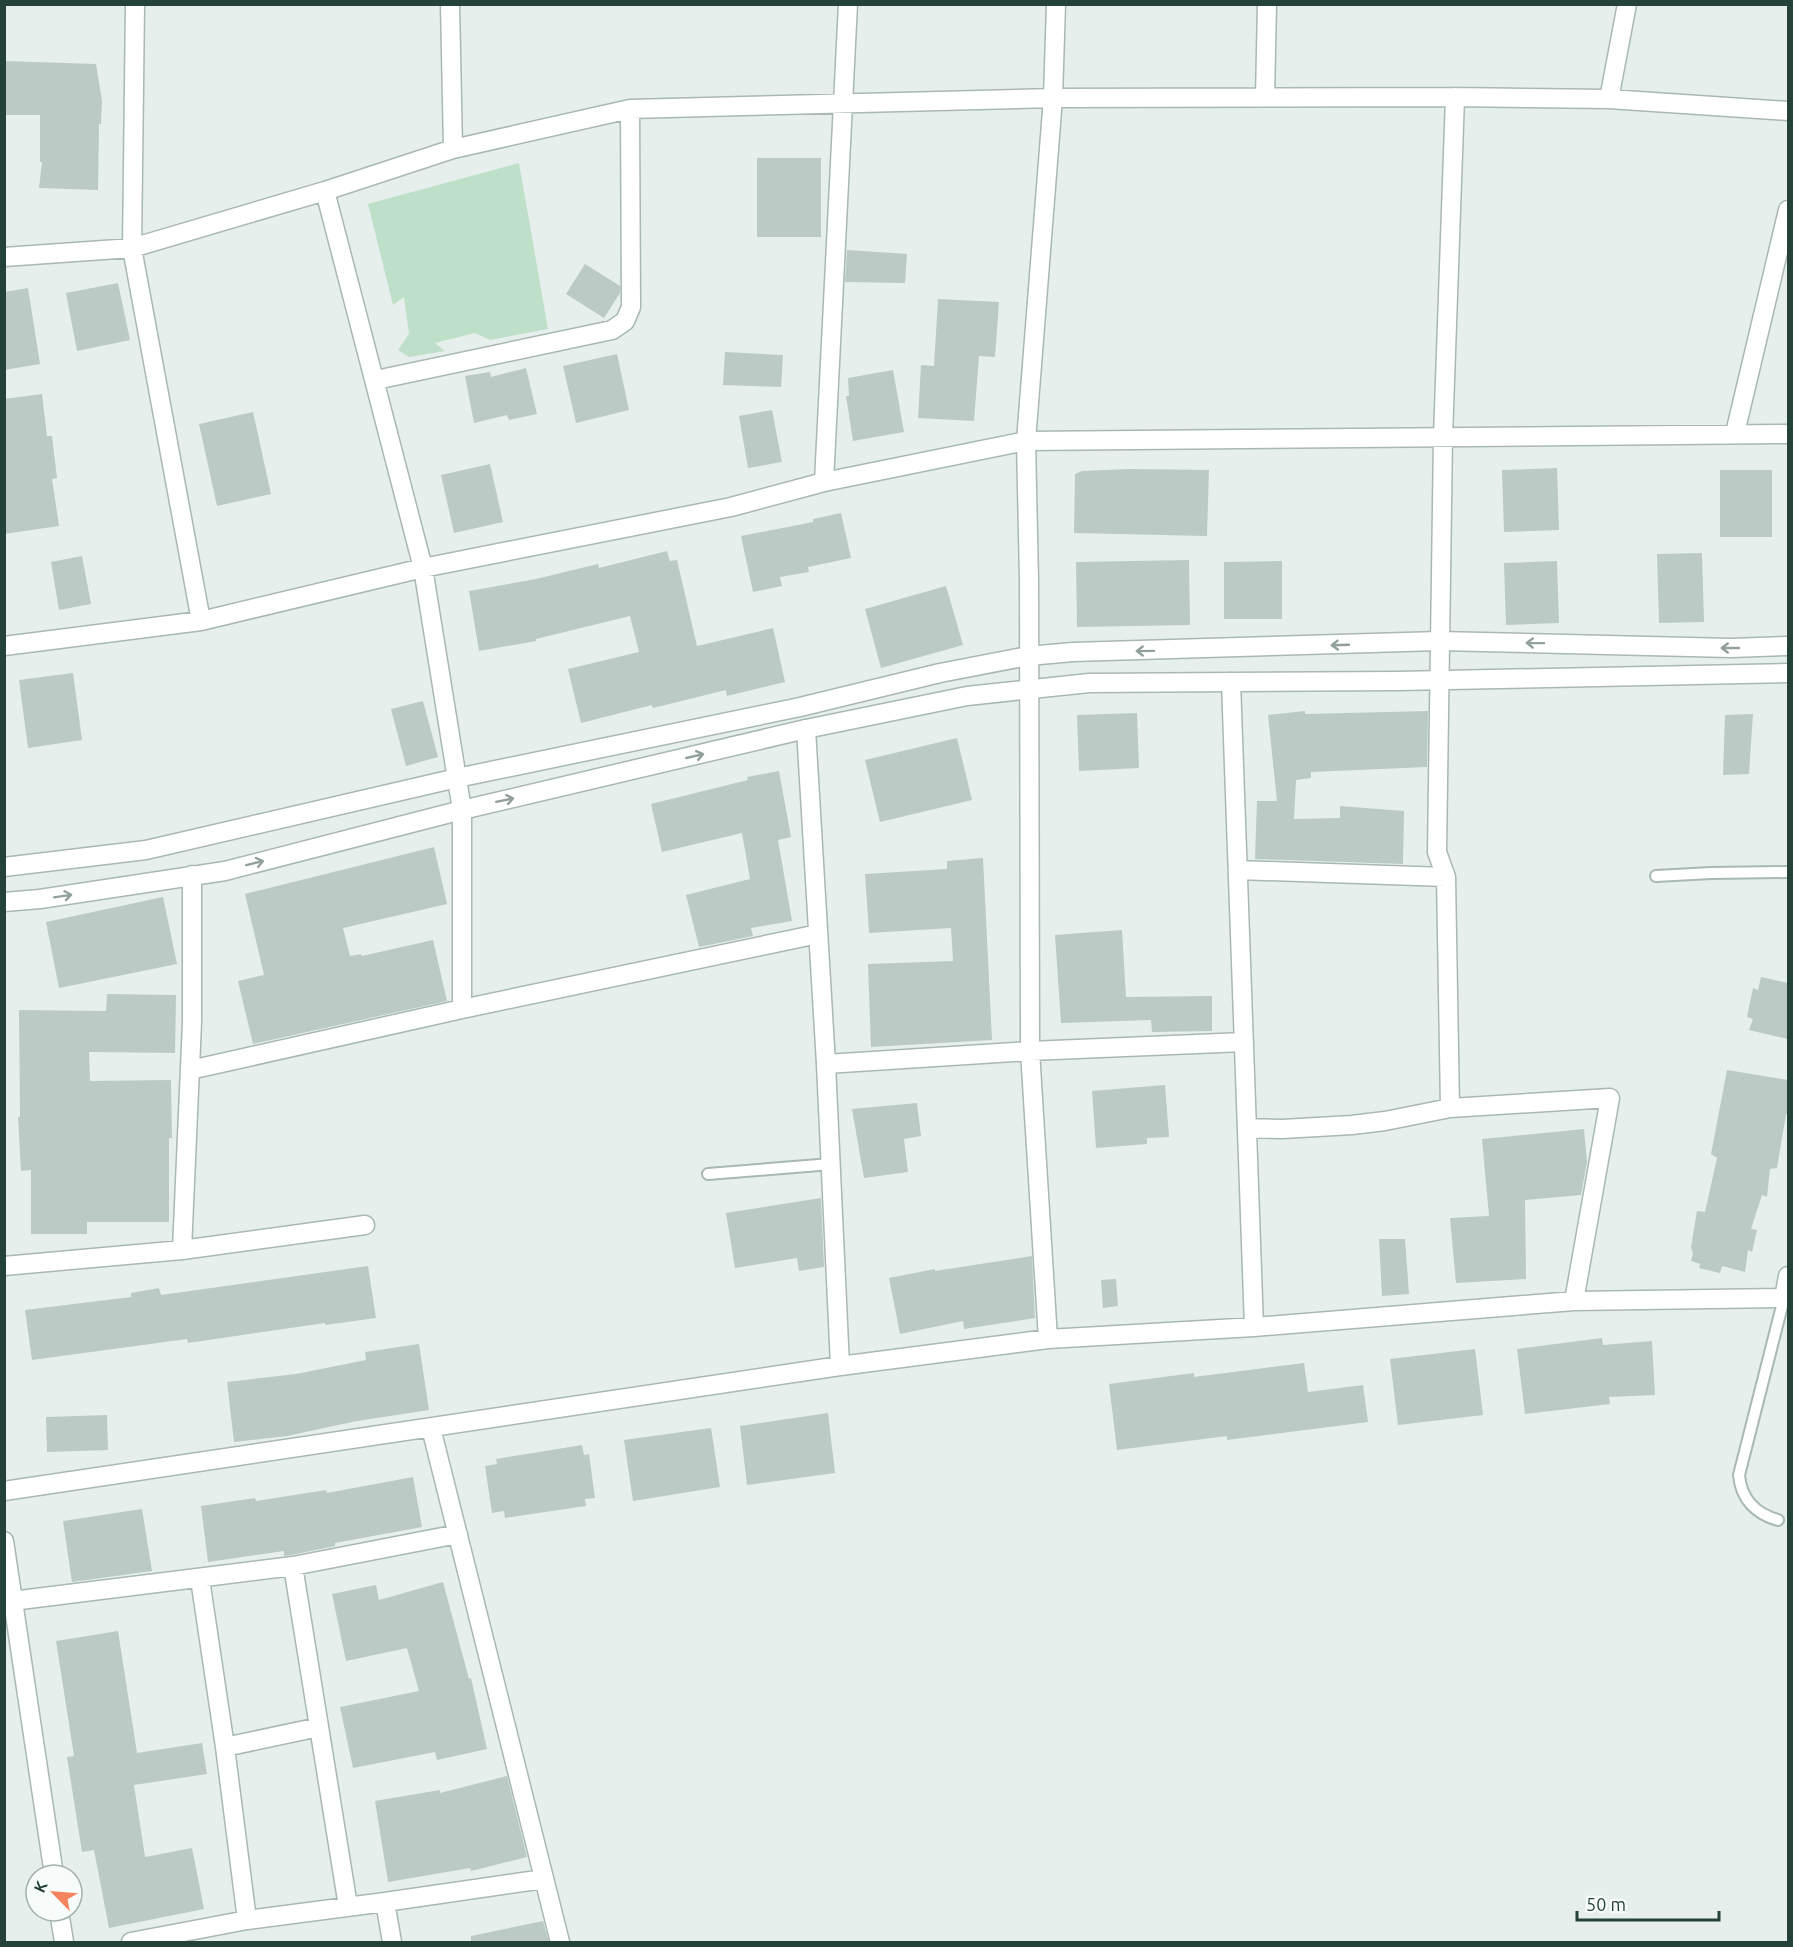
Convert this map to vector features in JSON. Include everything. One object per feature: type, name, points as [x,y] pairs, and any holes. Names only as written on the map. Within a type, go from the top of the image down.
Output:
[{"type":"street","points":[[135,4],[132,248],[201,621]]},
{"type":"street","points":[[450,4],[453,149]]},
{"type":"street","points":[[824,482],[848,4]]},
{"type":"street","points":[[1048,1339],[1030,1051],[1029,581],[1026,441],[1053,98],[1056,4]]},
{"type":"street","points":[[1265,97],[1267,4]]},
{"type":"street","points":[[1609,99],[1627,4]]},
{"type":"street","points":[[4,257],[132,248],[325,191],[453,149],[630,109],[1053,98],[1455,97],[1609,99],[1788,111]]},
{"type":"street","points":[[1450,1108],[1446,877],[1437,852],[1438,641],[1455,97]]},
{"type":"street","points":[[376,380],[612,330],[625,321],[631,307],[630,109]]},
{"type":"street","points":[[325,191],[376,380],[423,568],[462,810],[462,1009]]},
{"type":"street","points":[[1735,433],[1788,210]]},
{"type":"street","points":[[4,646],[201,621],[423,568],[731,507],[824,482],[1026,441],[1788,434]]},
{"type":"street","points":[[4,867],[146,850],[457,778],[800,707],[940,673],[1028,656],[1073,652],[1438,641],[1731,648],[1788,646]]},
{"type":"street","points":[[4,902],[40,899],[225,871],[462,810],[806,729],[967,696],[1089,683],[1788,673]]},
{"type":"street","points":[[1231,682],[1254,1327]]},
{"type":"street","points":[[806,729],[826,1064],[840,1366]]},
{"type":"street","points":[[1238,870],[1446,877]]},
{"type":"street","points":[[182,1250],[193,968],[192,875]]},
{"type":"street","points":[[190,1070],[462,1009],[818,934]]},
{"type":"street","points":[[826,1064],[1030,1051],[1244,1042]]},
{"type":"street","points":[[1247,1128],[1282,1129],[1352,1125],[1450,1108],[1610,1098],[1574,1300]]},
{"type":"street","points":[[4,1266],[182,1250],[365,1225]]},
{"type":"street","points":[[4,1491],[840,1366],[1048,1339],[1254,1327],[1574,1300],[1786,1298],[1788,1276]]},
{"type":"street","points":[[431,1428],[560,1942]]},
{"type":"street","points":[[8,1601],[292,1566],[458,1534]]},
{"type":"street","points":[[4,1541],[8,1601],[52,1863]]},
{"type":"street","points":[[292,1566],[348,1906]]},
{"type":"street","points":[[200,1579],[225,1747],[247,1920]]},
{"type":"street","points":[[225,1747],[319,1726]]},
{"type":"street","points":[[131,1942],[247,1920],[544,1879]]},
{"type":"street","points":[[385,1902],[392,1942]]},
{"type":"street","points":[[61,1923],[64,1942]]},
{"type":"lane","points":[[1656,876],[1788,872]]},
{"type":"lane","points":[[708,1174],[831,1164]]},
{"type":"lane","points":[[1778,1520],[1768,1517],[1752,1506],[1742,1491],[1739,1475],[1786,1298]]},
{"type":"green space","points":[[519,163],[548,329],[490,340],[475,333],[435,343],[445,351],[409,357],[398,350],[409,334],[404,297],[393,305],[368,204]]},
{"type":"building","points":[[4,61],[96,64],[102,101],[101,124],[99,124],[98,190],[39,188],[42,162],[40,162],[40,115],[4,115]]},
{"type":"building","points":[[757,158],[821,158],[821,237],[757,237]]},
{"type":"building","points":[[847,250],[907,254],[905,283],[845,282]]},
{"type":"building","points":[[585,264],[620,286],[620,293],[604,318],[566,294]]},
{"type":"building","points":[[118,283],[130,340],[77,351],[66,293]]},
{"type":"building","points":[[28,288],[40,364],[4,370],[4,292]]},
{"type":"building","points":[[938,299],[999,302],[995,357],[979,356],[974,421],[918,418],[921,365],[934,366]]},
{"type":"building","points":[[725,352],[783,355],[781,387],[723,385]]},
{"type":"building","points":[[617,354],[629,410],[576,423],[563,366]]},
{"type":"building","points":[[526,368],[537,414],[509,420],[507,415],[474,423],[465,376],[490,372],[491,377]]},
{"type":"building","points":[[893,370],[904,432],[853,441],[846,396],[849,396],[848,378]]},
{"type":"building","points":[[42,394],[47,436],[52,436],[57,478],[52,479],[59,526],[4,534],[4,399]]},
{"type":"building","points":[[772,410],[782,462],[748,468],[739,416]]},
{"type":"building","points":[[253,412],[271,494],[217,506],[199,424]]},
{"type":"building","points":[[490,464],[503,522],[454,533],[441,475]]},
{"type":"building","points":[[1557,468],[1559,530],[1504,532],[1502,470]]},
{"type":"building","points":[[1209,470],[1207,536],[1074,533],[1075,474],[1082,471]]},
{"type":"building","points":[[1720,470],[1772,470],[1772,537],[1720,537]]},
{"type":"building","points":[[841,513],[851,558],[808,567],[809,572],[780,577],[782,586],[753,592],[741,536],[813,522],[813,519]]},
{"type":"building","points":[[667,551],[670,561],[677,560],[697,646],[773,628],[785,682],[727,696],[726,690],[581,723],[568,669],[639,652],[630,616],[536,639],[536,641],[479,651],[469,591],[536,579],[598,564],[599,568]]},
{"type":"building","points":[[1702,553],[1704,622],[1659,623],[1657,554]]},
{"type":"building","points":[[82,556],[91,604],[59,610],[51,562]]},
{"type":"building","points":[[1189,560],[1190,625],[1077,627],[1076,562]]},
{"type":"building","points":[[1282,561],[1282,619],[1224,619],[1224,562]]},
{"type":"building","points":[[1557,561],[1559,623],[1506,625],[1504,563]]},
{"type":"building","points":[[946,586],[963,645],[881,668],[865,609]]},
{"type":"building","points":[[73,673],[82,740],[28,748],[19,680]]},
{"type":"building","points":[[423,701],[438,757],[406,766],[391,709]]},
{"type":"building","points":[[1305,711],[1305,714],[1428,711],[1427,767],[1311,772],[1311,778],[1296,780],[1294,819],[1340,818],[1340,806],[1404,811],[1403,864],[1255,859],[1257,801],[1277,801],[1268,715]]},
{"type":"building","points":[[1137,713],[1139,768],[1079,771],[1077,715]]},
{"type":"building","points":[[1753,714],[1749,774],[1723,775],[1725,715]]},
{"type":"building","points":[[957,738],[972,800],[880,822],[865,760]]},
{"type":"building","points":[[779,771],[791,837],[778,840],[792,921],[751,928],[753,936],[699,947],[686,895],[750,879],[742,833],[662,852],[651,804],[748,780],[747,777]]},
{"type":"building","points":[[434,847],[447,904],[343,928],[350,956],[361,954],[362,956],[433,940],[447,1001],[253,1044],[238,981],[264,975],[245,894]]},
{"type":"building","points":[[983,858],[992,1040],[871,1047],[868,964],[953,961],[951,928],[869,933],[865,874],[947,869],[947,861]]},
{"type":"building","points":[[163,897],[177,964],[59,988],[46,922]]},
{"type":"building","points":[[1122,930],[1126,997],[1212,996],[1212,1031],[1152,1032],[1151,1020],[1061,1023],[1055,935]]},
{"type":"building","points":[[1761,977],[1788,983],[1788,1039],[1749,1030],[1753,1019],[1747,1017],[1753,988],[1758,990]]},
{"type":"building","points":[[107,994],[176,995],[175,1053],[89,1052],[90,1081],[171,1080],[172,1138],[169,1138],[169,1222],[87,1222],[87,1234],[31,1234],[31,1170],[21,1171],[18,1117],[20,1117],[19,1010],[106,1011]]},
{"type":"building","points":[[1727,1070],[1788,1080],[1788,1114],[1786,1114],[1777,1168],[1770,1169],[1767,1197],[1762,1195],[1751,1229],[1757,1230],[1752,1252],[1748,1250],[1745,1272],[1722,1266],[1720,1273],[1699,1268],[1700,1264],[1691,1261],[1693,1253],[1691,1247],[1697,1211],[1705,1212],[1717,1158],[1711,1154]]},
{"type":"building","points":[[1165,1085],[1169,1137],[1147,1138],[1147,1144],[1096,1148],[1092,1091]]},
{"type":"building","points":[[917,1103],[921,1136],[904,1139],[908,1172],[864,1178],[852,1109]]},
{"type":"building","points":[[1584,1129],[1587,1162],[1581,1195],[1525,1200],[1526,1279],[1456,1283],[1450,1218],[1489,1216],[1482,1139]]},
{"type":"building","points":[[821,1198],[824,1267],[799,1271],[797,1258],[735,1268],[726,1213]]},
{"type":"building","points":[[1379,1239],[1405,1239],[1409,1294],[1382,1296]]},
{"type":"building","points":[[1032,1256],[1035,1318],[964,1329],[963,1321],[900,1334],[889,1278],[935,1269],[935,1271]]},
{"type":"building","points":[[368,1266],[376,1318],[188,1343],[187,1339],[32,1360],[25,1310],[131,1297],[131,1293],[159,1288],[161,1295]]},
{"type":"building","points":[[1116,1279],[1118,1306],[1103,1308],[1101,1280]]},
{"type":"building","points":[[1602,1338],[1603,1345],[1652,1341],[1655,1395],[1609,1397],[1610,1404],[1525,1414],[1517,1349]]},
{"type":"building","points":[[419,1344],[429,1410],[357,1421],[287,1436],[234,1442],[227,1382],[296,1374],[366,1360],[365,1352]]},
{"type":"building","points":[[1475,1349],[1483,1415],[1398,1425],[1390,1359]]},
{"type":"building","points":[[1304,1363],[1308,1392],[1363,1385],[1368,1422],[1227,1440],[1227,1436],[1117,1450],[1109,1384],[1194,1373],[1194,1377]]},
{"type":"building","points":[[828,1413],[835,1473],[747,1485],[740,1426]]},
{"type":"building","points":[[107,1415],[108,1450],[47,1452],[46,1417]]},
{"type":"building","points":[[711,1428],[720,1487],[633,1501],[624,1440]]},
{"type":"building","points":[[582,1445],[584,1455],[589,1454],[595,1498],[585,1499],[586,1506],[505,1518],[504,1511],[492,1513],[485,1466],[497,1464],[496,1459]]},
{"type":"building","points":[[413,1477],[422,1527],[335,1543],[335,1546],[291,1555],[284,1556],[284,1551],[208,1562],[201,1506],[255,1498],[256,1501],[326,1490],[327,1493]]},
{"type":"building","points":[[142,1509],[152,1571],[72,1582],[63,1521]]},
{"type":"building","points":[[443,1582],[469,1679],[471,1678],[487,1749],[437,1760],[435,1752],[353,1768],[340,1707],[419,1691],[407,1648],[346,1661],[332,1594],[376,1585],[379,1600]]},
{"type":"building","points":[[118,1631],[137,1753],[202,1743],[207,1774],[134,1785],[145,1857],[192,1848],[204,1909],[109,1928],[94,1850],[82,1852],[67,1757],[74,1756],[56,1641]]},
{"type":"building","points":[[507,1776],[527,1857],[471,1871],[470,1868],[388,1882],[375,1801],[440,1790],[440,1793]]},
{"type":"building","points":[[543,1921],[549,1942],[471,1942],[471,1936]]}]
